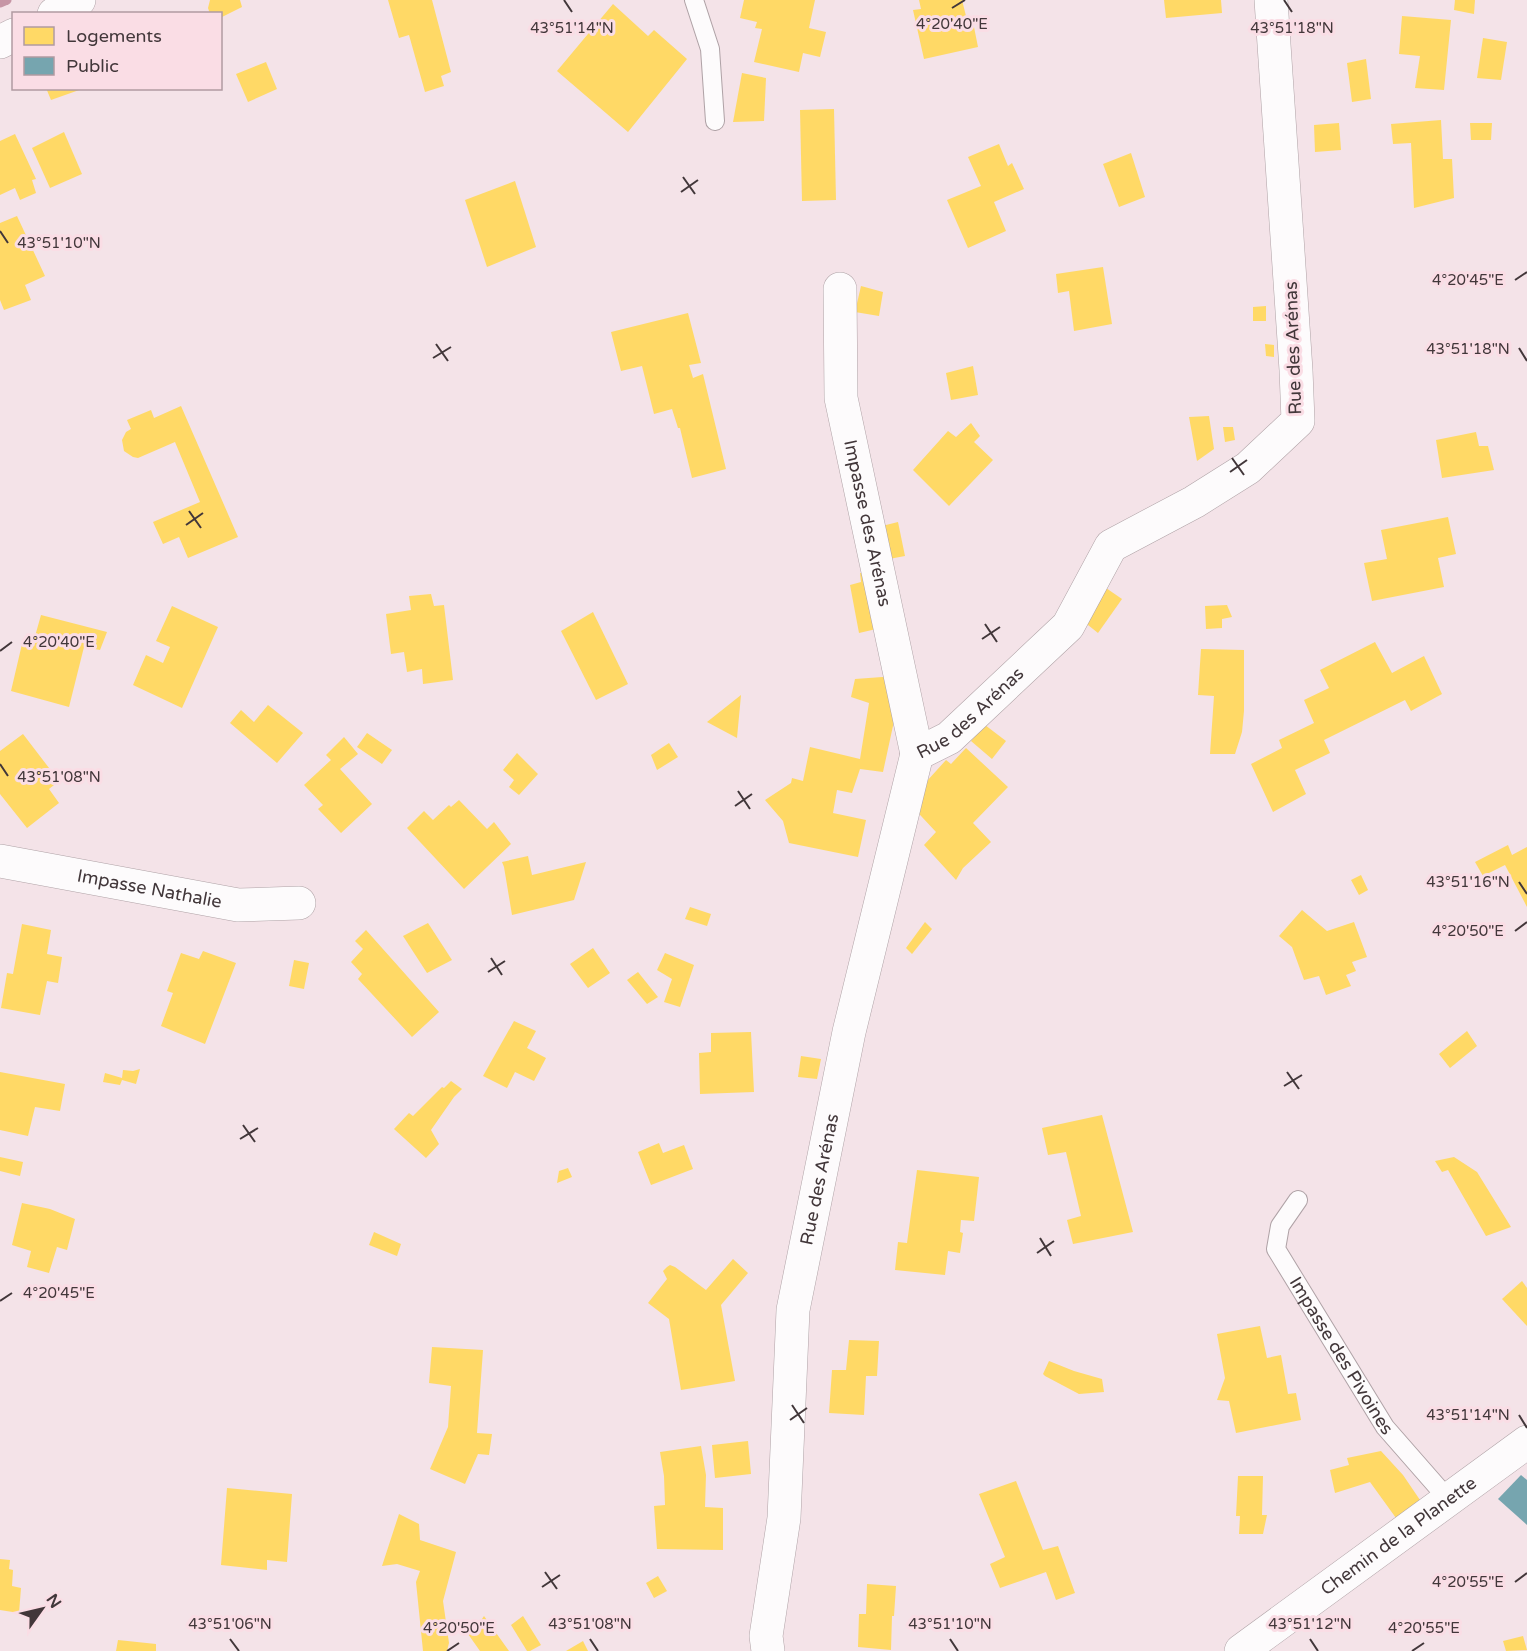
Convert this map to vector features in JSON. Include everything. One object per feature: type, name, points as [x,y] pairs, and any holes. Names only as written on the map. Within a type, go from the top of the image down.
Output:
[{"type":"street","points":[[58,12],[79,0]]},
{"type":"street","name":"Rue des Arénas","points":[[768,1651],[766,1636],[784,1518],[793,1310],[849,1032],[917,754],[950,738],[1068,626],[1111,546],[1194,502],[1248,468],[1298,421],[1296,358],[1270,0]]},
{"type":"street","name":"Impasse des Arénas","points":[[840,289],[841,398],[917,754]]},
{"type":"street","name":"Impasse Nathalie","points":[[0,861],[238,905],[299,903]]},
{"type":"street","name":"Chemin de la Planette","points":[[1241,1651],[1448,1499],[1523,1450]]},
{"type":"lane","points":[[694,0],[710,49],[715,121]]},
{"type":"lane","name":"Impasse des Pivoines","points":[[1298,1200],[1280,1226],[1276,1249],[1385,1427],[1448,1499]]},
{"type":"building: Logements","points":[[210,0],[240,0],[242,7],[222,17],[222,12],[209,12]]},
{"type":"building: Logements","points":[[388,0],[432,0],[451,72],[441,76],[444,86],[425,92],[409,35],[399,38]]},
{"type":"building: Logements","points":[[744,0],[815,0],[809,28],[826,32],[820,57],[803,53],[799,72],[754,62],[762,29],[755,28],[757,22],[740,18]]},
{"type":"building: Logements","points":[[919,0],[962,0],[968,24],[973,22],[978,47],[924,59],[913,10],[921,9]]},
{"type":"building: Logements","points":[[1164,0],[1221,0],[1222,13],[1166,18]]},
{"type":"building: Logements","points":[[1455,0],[1475,0],[1474,14],[1454,10]]},
{"type":"building: Logements","points":[[613,4],[648,36],[654,30],[687,59],[628,132],[557,71]]},
{"type":"building: Logements","points":[[1402,16],[1451,20],[1444,90],[1415,88],[1420,56],[1399,54]]},
{"type":"building: Logements","points":[[1483,38],[1507,42],[1501,80],[1477,78]]},
{"type":"building: Logements","points":[[1366,59],[1371,99],[1352,102],[1347,63]]},
{"type":"building: Logements","points":[[266,62],[277,89],[248,102],[236,74]]},
{"type":"building: Logements","points":[[742,73],[766,78],[764,121],[733,122]]},
{"type":"building: Logements","points":[[47,90],[79,90],[51,100]]},
{"type":"building: Logements","points":[[834,109],[836,200],[802,201],[800,110]]},
{"type":"building: Logements","points":[[1441,120],[1443,159],[1452,159],[1454,198],[1414,208],[1411,143],[1393,144],[1391,124]]},
{"type":"building: Logements","points":[[1339,123],[1341,150],[1315,152],[1314,125]]},
{"type":"building: Logements","points":[[1470,123],[1492,123],[1491,140],[1471,140]]},
{"type":"building: Logements","points":[[64,132],[82,174],[50,188],[32,148]]},
{"type":"building: Logements","points":[[15,134],[36,179],[32,180],[36,193],[20,200],[15,188],[0,195],[0,141]]},
{"type":"building: Logements","points":[[999,144],[1008,166],[1012,163],[1024,189],[994,202],[1006,231],[968,248],[947,200],[981,186],[968,157]]},
{"type":"building: Logements","points":[[1131,153],[1145,197],[1119,207],[1103,164]]},
{"type":"building: Logements","points":[[515,181],[536,247],[487,267],[465,200]]},
{"type":"building: Logements","points":[[17,216],[45,276],[25,285],[31,300],[4,310],[0,300],[0,223]]},
{"type":"building: Logements","points":[[1103,267],[1112,324],[1074,331],[1069,291],[1058,293],[1056,274]]},
{"type":"building: Logements","points":[[861,286],[883,292],[879,316],[855,312]]},
{"type":"building: Logements","points":[[1266,306],[1266,321],[1253,321],[1253,307]]},
{"type":"building: Logements","points":[[688,313],[701,363],[689,365],[693,378],[703,374],[726,469],[692,478],[680,428],[678,428],[672,409],[654,414],[642,366],[621,371],[611,332]]},
{"type":"building: Logements","points":[[1265,344],[1274,345],[1274,357],[1266,356]]},
{"type":"building: Logements","points":[[973,366],[978,395],[951,400],[946,373]]},
{"type":"building: Logements","points":[[181,406],[238,537],[188,558],[179,537],[163,544],[153,522],[200,502],[175,442],[138,458],[124,451],[122,440],[126,432],[131,429],[127,420],[151,410],[154,418]]},
{"type":"building: Logements","points":[[1209,416],[1214,449],[1197,461],[1189,417]]},
{"type":"building: Logements","points":[[971,423],[980,436],[974,442],[993,460],[949,506],[913,470],[948,431],[956,437]]},
{"type":"building: Logements","points":[[1223,427],[1233,427],[1235,440],[1225,442]]},
{"type":"building: Logements","points":[[1476,432],[1479,446],[1488,446],[1494,470],[1442,478],[1436,440]]},
{"type":"building: Logements","points":[[1448,517],[1456,554],[1438,558],[1444,587],[1372,601],[1364,563],[1387,559],[1381,530]]},
{"type":"building: Logements","points":[[898,522],[905,556],[889,559],[882,526]]},
{"type":"building: Logements","points":[[874,572],[885,627],[859,633],[850,585],[861,582],[860,573]]},
{"type":"building: Logements","points":[[1106,588],[1122,599],[1098,633],[1083,621]]},
{"type":"building: Logements","points":[[431,594],[434,606],[444,605],[453,680],[423,684],[422,669],[407,672],[404,652],[391,654],[386,614],[411,610],[409,596]]},
{"type":"building: Logements","points":[[1227,605],[1232,617],[1222,619],[1222,628],[1206,629],[1205,606]]},
{"type":"building: Logements","points":[[172,606],[218,627],[182,708],[133,685],[146,655],[163,663],[170,647],[156,641]]},
{"type":"building: Logements","points":[[593,612],[628,684],[596,700],[561,631]]},
{"type":"building: Logements","points":[[41,615],[107,632],[100,650],[84,647],[69,707],[11,691],[22,644],[32,647]]},
{"type":"building: Logements","points":[[1375,642],[1392,673],[1424,656],[1442,694],[1411,711],[1405,700],[1324,740],[1330,753],[1295,770],[1306,794],[1273,812],[1251,764],[1282,748],[1279,740],[1314,723],[1304,700],[1329,688],[1320,670]]},
{"type":"building: Logements","points":[[1201,649],[1244,650],[1244,711],[1242,732],[1235,754],[1210,754],[1214,696],[1198,695]]},
{"type":"building: Logements","points":[[896,676],[901,689],[883,772],[860,769],[852,793],[837,790],[833,813],[866,820],[858,857],[789,843],[783,821],[765,800],[791,783],[792,778],[803,781],[810,747],[860,759],[869,703],[851,697],[855,679]]},
{"type":"building: Logements","points":[[741,695],[737,738],[707,722]]},
{"type":"building: Logements","points":[[268,705],[303,733],[277,763],[230,723],[241,710],[254,722]]},
{"type":"building: Logements","points":[[985,725],[1006,741],[992,759],[971,741]]},
{"type":"building: Logements","points":[[367,733],[392,750],[382,764],[357,747]]},
{"type":"building: Logements","points":[[23,734],[59,781],[49,789],[59,803],[27,828],[0,794],[0,751]]},
{"type":"building: Logements","points":[[344,737],[358,754],[340,769],[372,804],[341,833],[318,809],[323,805],[304,785],[331,760],[326,755]]},
{"type":"building: Logements","points":[[669,743],[678,757],[657,770],[651,755]]},
{"type":"building: Logements","points":[[966,748],[1008,787],[973,823],[991,842],[963,868],[956,880],[924,845],[936,832],[908,802],[946,760],[951,764]]},
{"type":"building: Logements","points":[[517,753],[538,774],[519,795],[509,787],[514,780],[503,770]]},
{"type":"building: Logements","points":[[459,800],[487,829],[494,822],[511,844],[464,889],[407,828],[424,811],[433,820],[449,805],[451,807]]},
{"type":"building: Logements","points":[[1508,845],[1512,855],[1527,847],[1527,907],[1505,865],[1483,876],[1475,862]]},
{"type":"building: Logements","points":[[528,856],[532,875],[586,862],[574,900],[512,915],[502,862]]},
{"type":"building: Logements","points":[[1361,875],[1368,890],[1359,895],[1351,880]]},
{"type":"building: Logements","points":[[690,907],[711,914],[707,926],[685,919]]},
{"type":"building: Logements","points":[[1302,910],[1327,931],[1354,922],[1367,957],[1352,962],[1356,971],[1346,975],[1351,986],[1326,995],[1319,976],[1304,980],[1292,947],[1279,936]]},
{"type":"building: Logements","points":[[925,922],[932,929],[912,954],[906,948]]},
{"type":"building: Logements","points":[[428,923],[452,960],[427,973],[403,936]]},
{"type":"building: Logements","points":[[22,924],[51,930],[47,954],[62,957],[58,983],[47,981],[40,1015],[1,1008],[7,973],[13,974]]},
{"type":"building: Logements","points":[[366,930],[439,1012],[412,1037],[358,979],[362,974],[351,962],[363,949],[355,941]]},
{"type":"building: Logements","points":[[593,948],[610,973],[588,988],[570,964]]},
{"type":"building: Logements","points":[[203,951],[236,963],[205,1044],[161,1026],[173,993],[167,991],[181,953],[199,959]]},
{"type":"building: Logements","points":[[665,953],[694,965],[680,1007],[664,1002],[672,979],[657,970]]},
{"type":"building: Logements","points":[[294,960],[309,963],[304,989],[289,986]]},
{"type":"building: Logements","points":[[638,972],[658,997],[647,1004],[627,980]]},
{"type":"building: Logements","points":[[514,1021],[536,1031],[527,1048],[546,1058],[534,1081],[515,1072],[507,1088],[483,1076]]},
{"type":"building: Logements","points":[[1467,1031],[1477,1046],[1450,1068],[1439,1054]]},
{"type":"building: Logements","points":[[751,1032],[754,1092],[700,1094],[699,1053],[711,1052],[711,1033]]},
{"type":"building: Logements","points":[[801,1056],[821,1059],[817,1079],[798,1077]]},
{"type":"building: Logements","points":[[140,1069],[136,1084],[122,1080],[120,1085],[103,1082],[105,1073],[122,1078],[123,1070]]},
{"type":"building: Logements","points":[[0,1072],[65,1084],[60,1111],[35,1107],[28,1136],[0,1130]]},
{"type":"building: Logements","points":[[451,1081],[462,1089],[431,1130],[439,1144],[426,1158],[394,1129],[409,1113],[413,1116]]},
{"type":"building: Logements","points":[[1102,1115],[1133,1232],[1073,1244],[1067,1220],[1081,1216],[1066,1152],[1048,1155],[1042,1128]]},
{"type":"building: Logements","points":[[659,1143],[663,1153],[684,1145],[693,1169],[651,1185],[638,1152]]},
{"type":"building: Logements","points":[[0,1157],[23,1162],[20,1176],[0,1171]]},
{"type":"building: Logements","points":[[1454,1157],[1477,1172],[1511,1227],[1486,1236],[1448,1170],[1442,1172],[1435,1161]]},
{"type":"building: Logements","points":[[568,1168],[572,1177],[557,1183],[559,1171]]},
{"type":"building: Logements","points":[[917,1170],[979,1177],[974,1221],[961,1220],[960,1232],[963,1233],[960,1253],[948,1251],[945,1275],[895,1270],[898,1242],[907,1243]]},
{"type":"building: Logements","points":[[22,1203],[50,1209],[75,1219],[67,1250],[57,1247],[49,1273],[27,1267],[31,1251],[12,1245]]},
{"type":"building: Logements","points":[[374,1232],[401,1244],[397,1256],[369,1245]]},
{"type":"building: Logements","points":[[733,1259],[748,1273],[721,1305],[735,1381],[681,1390],[669,1319],[648,1303],[667,1279],[663,1271],[670,1265],[706,1290]]},
{"type":"building: Logements","points":[[1522,1281],[1527,1288],[1527,1326],[1502,1299]]},
{"type":"building: Logements","points":[[1260,1326],[1267,1358],[1281,1355],[1288,1394],[1296,1393],[1301,1420],[1236,1433],[1229,1401],[1217,1400],[1225,1378],[1217,1334]]},
{"type":"building: Logements","points":[[849,1340],[879,1341],[877,1376],[866,1376],[864,1415],[829,1413],[832,1370],[846,1370]]},
{"type":"building: Logements","points":[[432,1347],[483,1350],[477,1433],[492,1434],[489,1455],[478,1454],[465,1484],[430,1469],[448,1427],[451,1386],[429,1383]]},
{"type":"building: Logements","points":[[1049,1361],[1102,1379],[1104,1392],[1079,1394],[1045,1376],[1043,1374]]},
{"type":"building: Logements","points":[[748,1441],[751,1474],[715,1478],[712,1445]]},
{"type":"building: Logements","points":[[701,1446],[706,1475],[705,1507],[723,1508],[723,1550],[657,1549],[654,1506],[665,1505],[660,1452]]},
{"type":"building: Logements","points":[[1381,1451],[1403,1475],[1420,1500],[1396,1518],[1370,1482],[1335,1493],[1330,1470],[1349,1465],[1347,1458]]},
{"type":"building: Logements","points":[[1238,1476],[1263,1476],[1262,1515],[1267,1515],[1263,1534],[1239,1534],[1240,1516],[1236,1516]]},
{"type":"building: Logements","points":[[1016,1481],[1043,1550],[1058,1546],[1075,1593],[1056,1600],[1046,1572],[1000,1588],[990,1564],[1005,1557],[979,1494]]},
{"type":"building: Logements","points":[[227,1488],[292,1494],[287,1562],[267,1560],[267,1570],[221,1565]]},
{"type":"building: Logements","points":[[399,1514],[419,1524],[420,1540],[456,1552],[443,1601],[449,1643],[447,1651],[423,1651],[416,1582],[420,1571],[397,1564],[382,1566]]},
{"type":"building: Logements","points":[[0,1559],[10,1560],[9,1569],[13,1570],[12,1586],[21,1588],[19,1613],[0,1610]]},
{"type":"building: Logements","points":[[658,1576],[667,1591],[654,1598],[646,1583]]},
{"type":"building: Logements","points":[[867,1584],[896,1586],[891,1650],[858,1647],[859,1614],[866,1614]]},
{"type":"building: Logements","points":[[484,1616],[509,1651],[480,1651],[468,1634],[484,1623],[482,1619]]},
{"type":"building: Logements","points":[[523,1616],[541,1645],[530,1651],[527,1651],[511,1625]]},
{"type":"building: Logements","points":[[1523,1636],[1527,1650],[1506,1651],[1503,1641]]},
{"type":"building: Logements","points":[[118,1640],[156,1644],[156,1651],[116,1651]]},
{"type":"building: Logements","points":[[583,1641],[588,1651],[566,1651]]},
{"type":"building: Public","points":[[1521,1475],[1527,1480],[1527,1525],[1498,1499]]},
{"type":"waterway","points":[[0,3],[7,0]]}]
